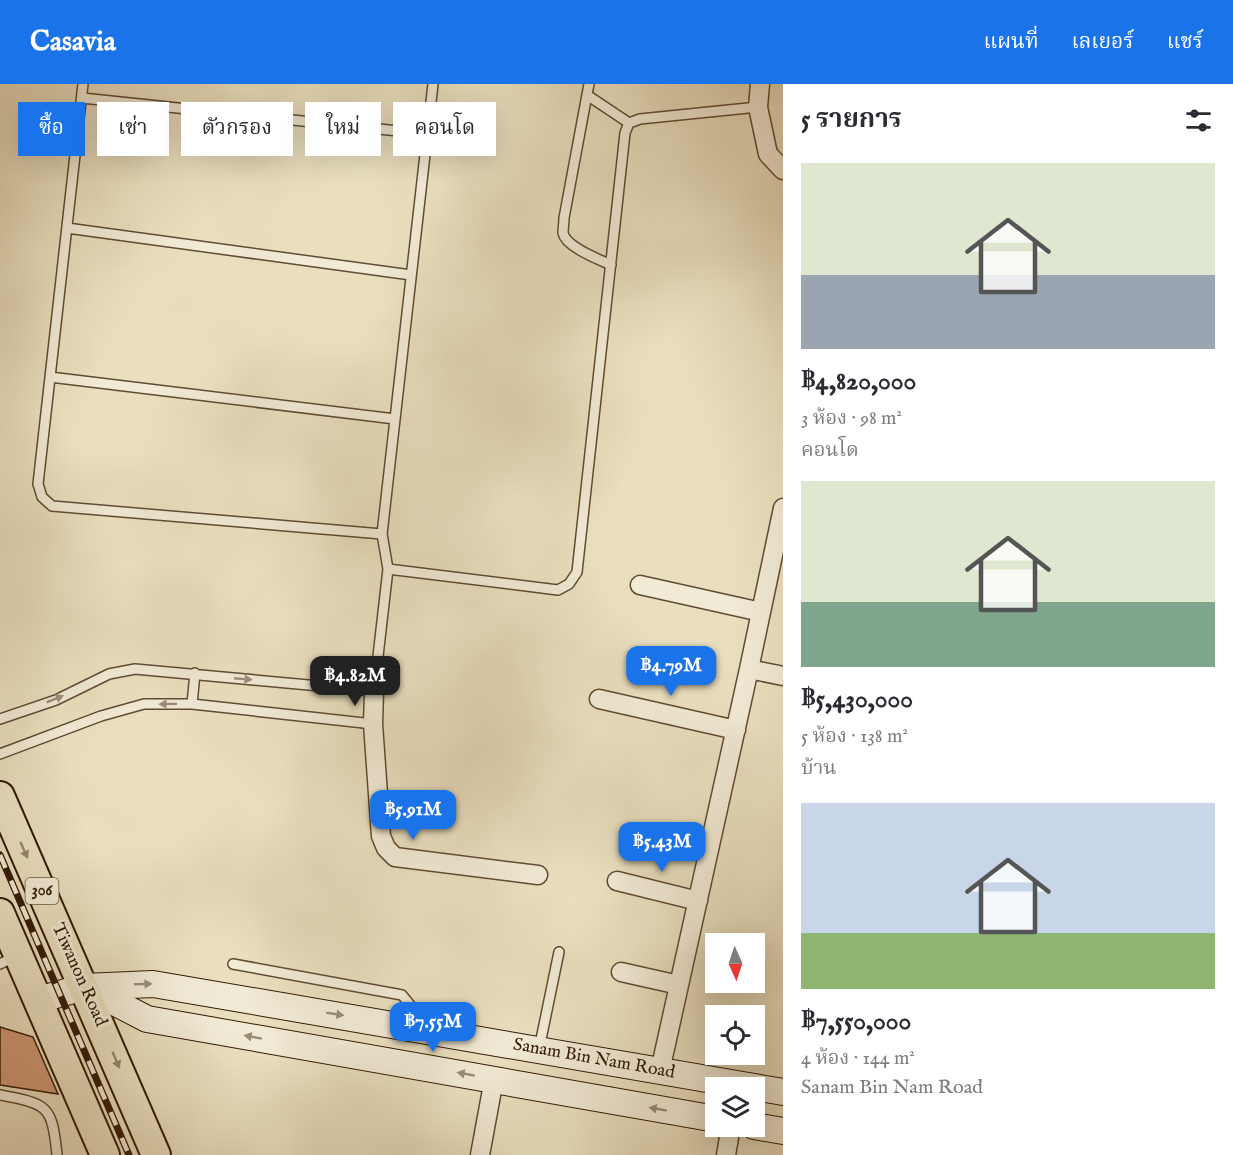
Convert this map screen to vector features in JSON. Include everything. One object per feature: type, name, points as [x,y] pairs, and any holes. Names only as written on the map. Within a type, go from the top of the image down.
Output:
[{"type":"main road","name":"Tiwanon Road","points":[[0,796],[156,1155]]},
{"type":"main road","points":[[0,913],[9,959],[38,1000],[105,1155]]},
{"type":"main road","name":"Sanam Bin Nam Road","points":[[38,1000],[84,987],[153,984],[410,1026],[783,1092]]},
{"type":"main road","name":"Sanam Bin Nam Road","points":[[84,987],[147,1019],[705,1117]]},
{"type":"main road","points":[[765,1128],[783,1131]]},
{"type":"street","points":[[760,84],[758,108],[768,154],[783,170]]},
{"type":"street","points":[[660,1071],[750,669],[783,509]]},
{"type":"street","points":[[640,585],[761,612]]},
{"type":"street","points":[[750,669],[783,676]]},
{"type":"street","points":[[374,691],[373,724],[381,836],[386,848],[395,857],[538,875]]},
{"type":"street","points":[[599,699],[736,730]]},
{"type":"street","points":[[617,881],[698,901]]},
{"type":"street","points":[[621,972],[679,985]]},
{"type":"street","points":[[480,1155],[494,1079]]},
{"type":"street","points":[[726,1155],[728,1137]]},
{"type":"lane","points":[[83,84],[38,484],[42,497],[52,506],[382,534]]},
{"type":"lane","points":[[431,102],[433,84]]},
{"type":"lane","points":[[589,84],[563,233],[567,241],[574,246],[610,265]]},
{"type":"lane","points":[[587,95],[629,123]]},
{"type":"lane","points":[[82,98],[393,130]]},
{"type":"lane","points":[[388,569],[558,590],[570,584],[577,572],[625,133],[629,123],[639,119],[758,108]]},
{"type":"lane","points":[[0,719],[56,699],[109,674],[135,669],[374,691],[388,569],[382,534],[425,156]]},
{"type":"lane","points":[[67,228],[411,275]]},
{"type":"lane","points":[[50,377],[395,419]]},
{"type":"lane","points":[[192,704],[195,673]]},
{"type":"lane","points":[[0,754],[101,716],[144,704],[192,704],[373,724]]},
{"type":"lane","points":[[539,1049],[560,951]]},
{"type":"lane","points":[[233,964],[402,995],[411,1006],[410,1026]]},
{"type":"lane","points":[[0,1095],[38,1103],[48,1111],[55,1134],[57,1155]]},
{"type":"building","points":[[0,1027],[33,1037],[58,1094],[0,1085]]},
{"type":"railway","points":[[0,855],[129,1155]]}]
